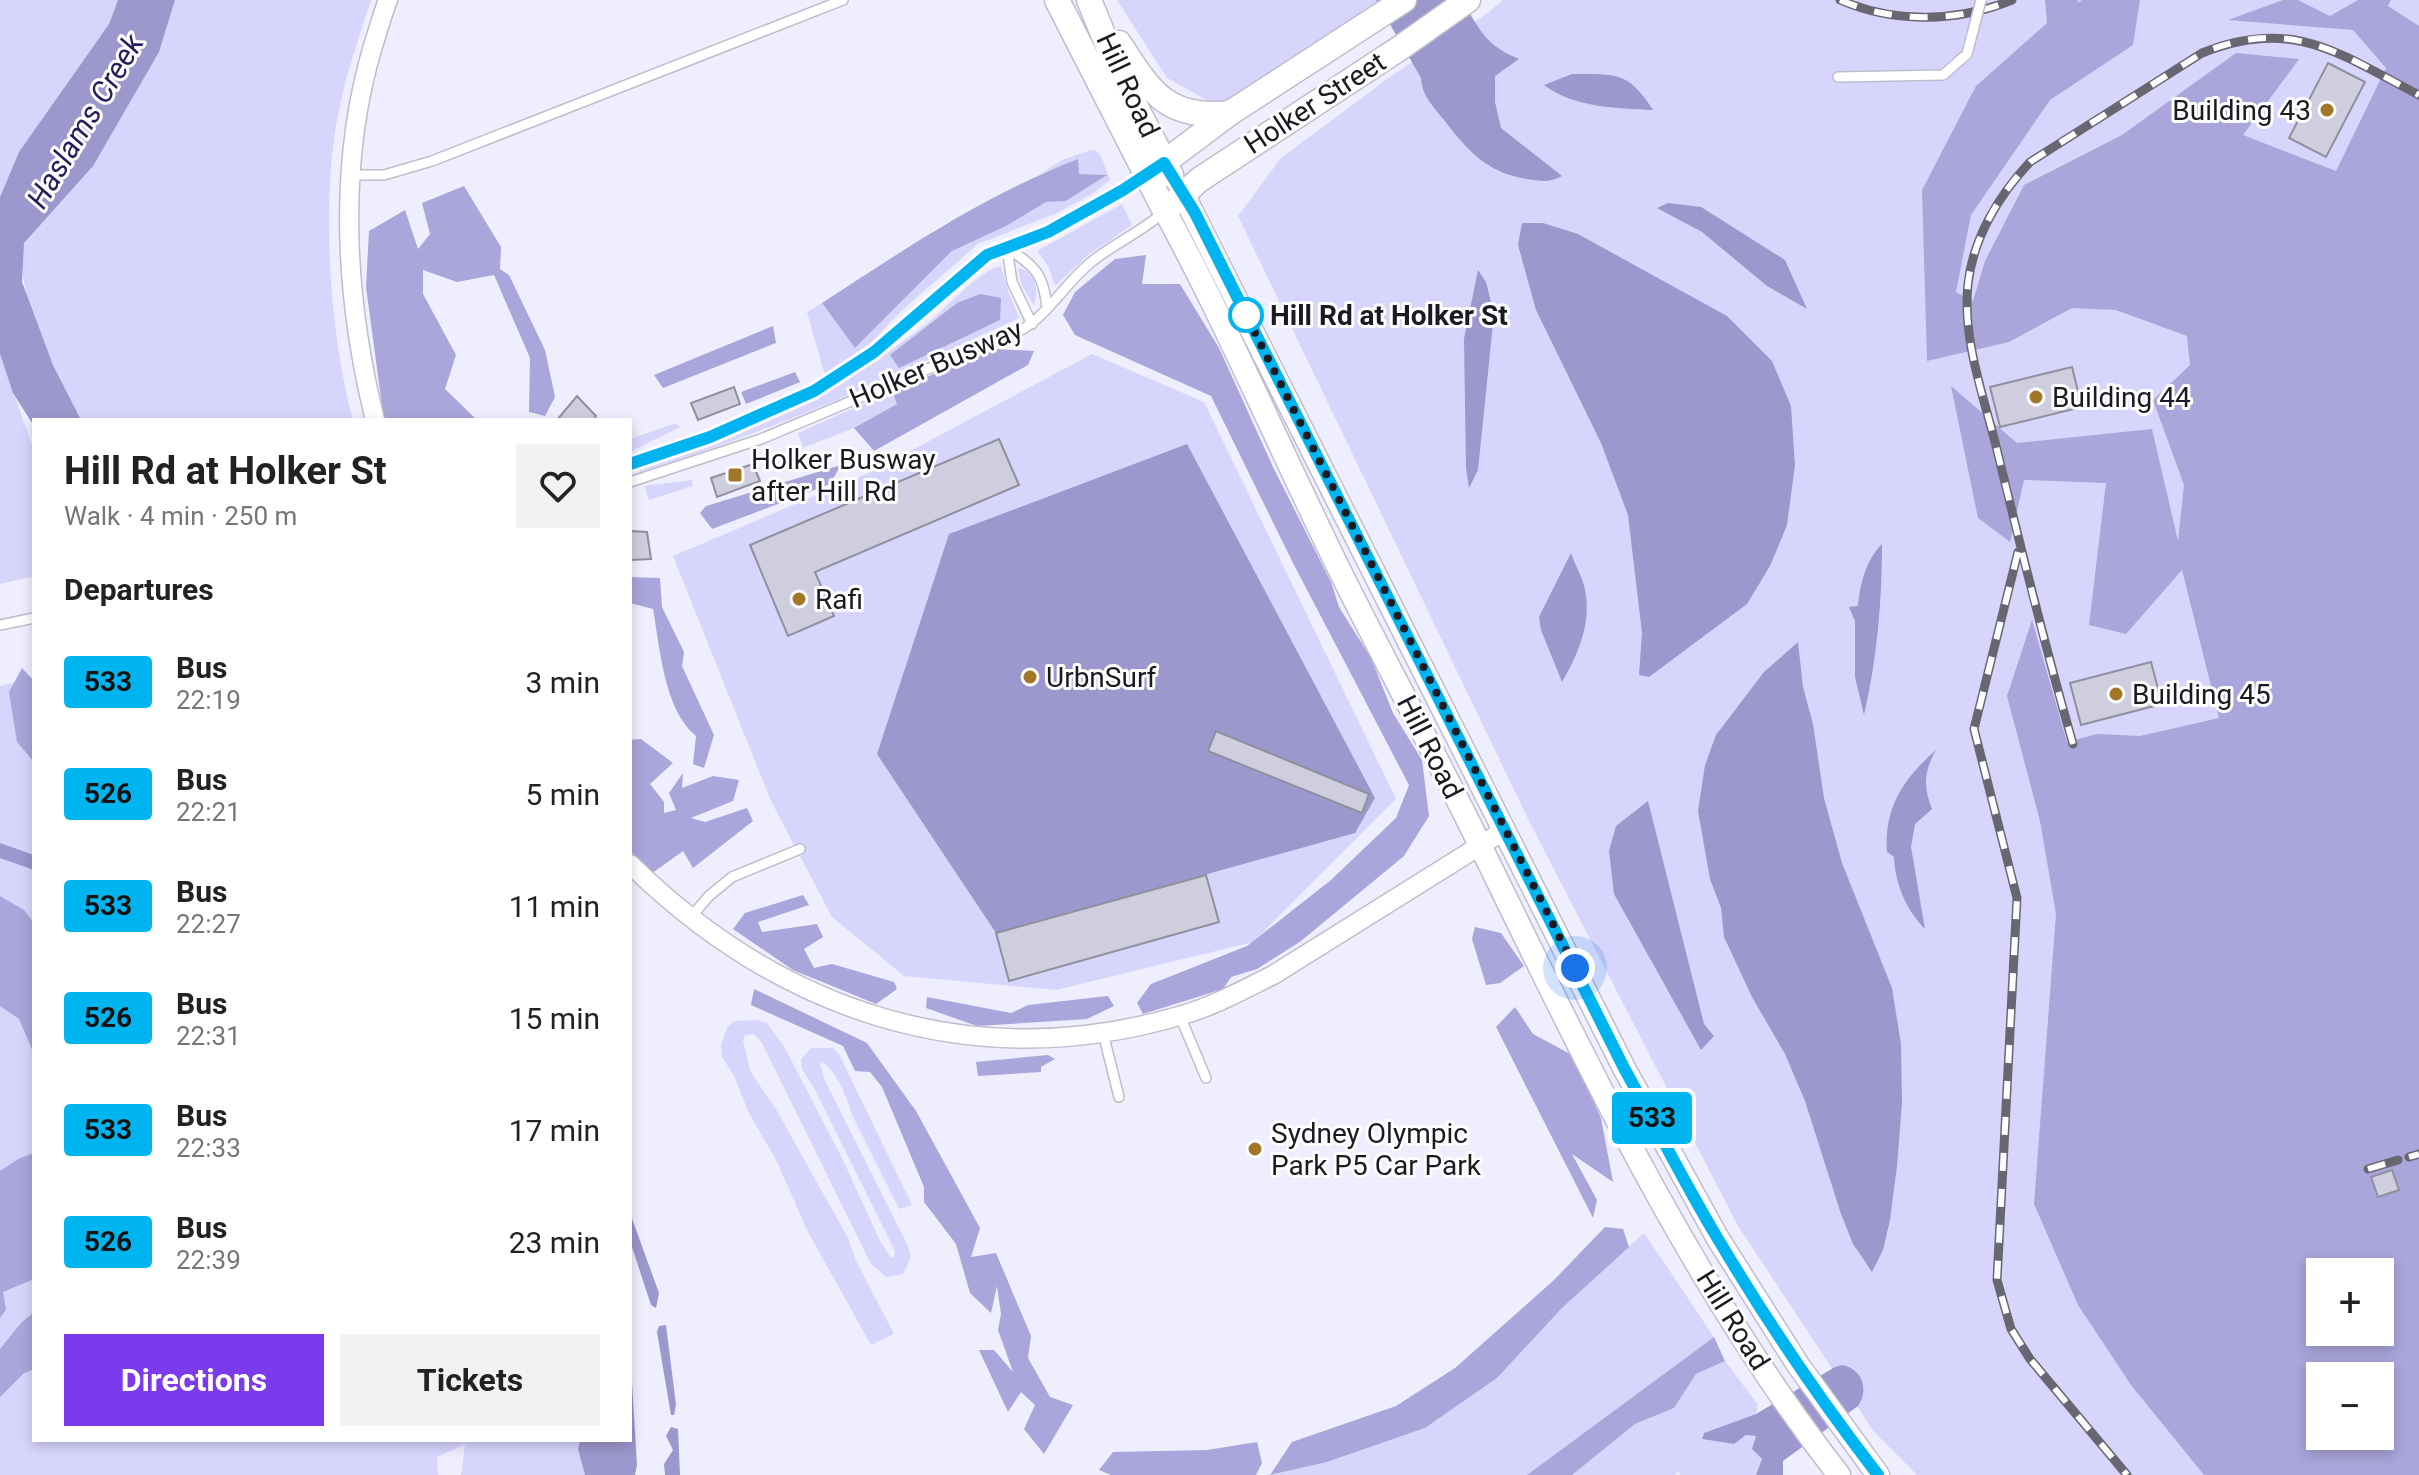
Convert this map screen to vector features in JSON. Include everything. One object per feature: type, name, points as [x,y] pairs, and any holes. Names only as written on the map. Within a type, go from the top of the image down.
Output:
[{"type":"main road","name":"Hill Road","points":[[1057,0],[1155,170],[1183,194]]},
{"type":"main road","name":"Hill Road","points":[[1091,0],[1155,170],[1165,211]]},
{"type":"main road","points":[[1091,0],[1136,70],[1160,99],[1192,113],[1230,113]]},
{"type":"main road","name":"Holker Street","points":[[1155,170],[1230,113],[1404,0]]},
{"type":"main road","name":"Holker Street","points":[[1165,211],[1199,180],[1468,0]]},
{"type":"street","points":[[375,418],[358,331],[349,175],[364,78],[388,0]]},
{"type":"street","name":"Hill Road","points":[[1183,194],[1624,1068],[1717,1237],[1798,1365],[1878,1475]]},
{"type":"street","name":"Hill Road","points":[[1165,211],[1339,570],[1480,844],[1600,1089],[1691,1252],[1773,1384],[1839,1475]]},
{"type":"street","points":[[632,866],[690,918],[769,972],[870,1016],[920,1028],[987,1038],[1039,1039],[1103,1033],[1180,1016],[1234,995],[1273,975],[1505,830]]},
{"type":"lane","points":[[349,175],[384,175],[432,161],[843,0]]},
{"type":"lane","points":[[1838,77],[1943,75],[1967,54],[1981,0]]},
{"type":"lane","name":"Holker Busway","points":[[632,463],[710,437],[814,391],[856,366],[892,338],[982,258],[1048,232],[1155,170]]},
{"type":"lane","name":"Holker Busway","points":[[632,481],[761,439],[1032,324],[1089,264],[1165,211]]},
{"type":"lane","points":[[1007,248],[1035,268],[1041,277],[1047,309]]},
{"type":"lane","points":[[1007,248],[1012,282],[1032,324]]},
{"type":"lane","points":[[0,625],[32,618]]},
{"type":"lane","points":[[690,918],[709,896],[732,877],[800,849]]},
{"type":"lane","points":[[1180,1016],[1206,1078]]},
{"type":"lane","points":[[1103,1033],[1119,1097]]},
{"type":"shaded area","points":[[0,0],[118,0],[109,24],[19,152],[0,197]]},
{"type":"shaded area","points":[[175,0],[371,0],[343,92],[330,179],[333,305],[353,418],[80,418],[50,358],[30,306],[22,260],[25,242],[45,218],[159,52]]},
{"type":"shaded area","points":[[1117,0],[1385,0],[1230,113],[1167,78]]},
{"type":"shaded area","points":[[1503,0],[2419,0],[2419,1475],[1917,1475],[1874,1432],[1738,1226],[1529,821],[1238,216],[1281,158],[1394,74]]},
{"type":"shaded area","points":[[2045,0],[2078,0],[2077,3],[2082,0],[2140,0],[2133,45],[2050,100],[1971,215],[1956,292],[1973,301],[1985,261],[2024,185],[2122,135],[2236,53],[2299,59],[2243,135],[2336,171],[2386,68],[2353,30],[2228,20],[2283,0],[2298,0],[2330,16],[2358,0],[2391,0],[2388,6],[2419,26],[2419,1475],[2204,1475],[2131,1385],[2078,1305],[2034,1204],[2056,914],[2040,821],[2007,696],[2032,620],[2067,742],[2097,734],[2140,736],[2219,718],[2182,570],[2126,634],[2089,625],[2106,483],[2024,480],[2010,542],[1978,518],[1951,386],[2017,443],[2152,429],[2178,541],[2184,485],[2153,400],[2190,365],[2187,336],[2116,310],[2072,308],[2009,342],[1927,361],[1922,190],[1976,86],[2047,23]]},
{"type":"shaded area","points":[[1091,150],[1101,156],[1110,180],[1057,213],[978,244],[900,312],[857,358],[825,376],[807,312],[822,303],[855,348],[952,251],[1006,226],[1046,201],[1067,201],[1106,175],[1079,174],[1077,160],[1038,175],[1062,160]]},
{"type":"shaded area","points":[[1078,159],[1079,174],[1107,175],[1066,201],[1046,202],[1006,226],[952,251],[855,348],[822,303],[978,206]]},
{"type":"shaded area","points":[[464,186],[501,247],[500,269],[509,275],[545,350],[555,397],[545,416],[529,412],[530,358],[494,275],[457,282],[423,270],[423,294],[456,355],[445,389],[475,418],[384,418],[366,287],[369,231],[405,210],[418,249],[430,234],[422,203]]},
{"type":"shaded area","points":[[1122,204],[1132,225],[1088,255],[1056,285],[1037,251]]},
{"type":"shaded area","points":[[1146,255],[1142,284],[1180,284],[1219,348],[1273,467],[1331,582],[1339,607],[1371,658],[1393,713],[1422,760],[1429,816],[1404,856],[1301,941],[1257,969],[1231,977],[1223,989],[1143,1014],[1137,1003],[1151,984],[1247,946],[1331,880],[1396,818],[1409,785],[1293,563],[1211,396],[1075,335],[1063,315],[1075,292],[1115,259]]},
{"type":"shaded area","points":[[1001,266],[1019,318],[785,421],[640,472],[639,467],[748,429],[826,392],[897,346],[982,275]]},
{"type":"shaded area","points":[[1018,268],[1030,273],[1035,282],[1034,306],[1021,284]]},
{"type":"shaded area","points":[[980,294],[1001,298],[1000,320],[899,368],[890,355],[957,303]]},
{"type":"shaded area","points":[[773,326],[776,343],[663,388],[654,375]]},
{"type":"shaded area","points":[[995,349],[1034,351],[1028,365],[874,451],[854,428],[897,404],[892,391]]},
{"type":"shaded area","points":[[0,354],[32,445],[32,576],[0,584]]},
{"type":"shaded area","name":"UrbnSurf","points":[[1092,354],[1204,402],[1396,799],[1253,942],[1056,990],[904,976],[832,917],[771,801],[673,556],[869,473]]},
{"type":"shaded area","points":[[795,372],[800,382],[746,404],[741,392]]},
{"type":"shaded area","points":[[892,391],[897,404],[854,428],[803,448],[798,433]]},
{"type":"shaded area","points":[[676,423],[680,427],[632,451],[632,438]]},
{"type":"shaded area","points":[[841,465],[830,484],[712,529],[700,513],[706,506]]},
{"type":"shaded area","points":[[692,480],[693,486],[649,500],[644,486]]},
{"type":"shaded area","points":[[632,577],[660,578],[662,607],[684,652],[682,666],[714,735],[704,768],[693,764],[696,736],[685,725],[670,695],[653,609],[632,604]]},
{"type":"shaded area","points":[[22,668],[32,679],[32,760],[17,742],[9,692]]},
{"type":"shaded area","points":[[32,678],[32,1442],[580,1442],[578,1449],[585,1475],[461,1475],[465,1444],[437,1457],[438,1475],[0,1475],[0,686]]},
{"type":"shaded area","points":[[641,739],[673,763],[650,784],[664,802],[664,813],[676,810],[669,793],[683,773],[682,788],[713,776],[739,780],[733,801],[691,818],[705,822],[747,808],[753,821],[693,868],[683,851],[651,874],[632,852],[632,740]]},
{"type":"shaded area","points":[[803,895],[809,905],[758,922],[762,932],[817,924],[823,937],[804,949],[814,968],[832,964],[894,982],[897,989],[876,1004],[793,970],[733,929],[745,913]]},
{"type":"shaded area","points":[[0,896],[24,910],[32,920],[32,1049],[19,1019],[0,1006]]},
{"type":"shaded area","points":[[1475,927],[1501,933],[1524,966],[1500,983],[1486,985],[1472,939]]},
{"type":"shaded area","points":[[754,989],[867,1043],[916,1111],[980,1228],[971,1257],[996,1253],[1031,1336],[1028,1358],[1050,1397],[1073,1405],[1044,1454],[1024,1429],[1035,1405],[1021,1392],[1008,1412],[979,1350],[994,1350],[1013,1372],[998,1330],[1001,1314],[997,1286],[991,1313],[970,1293],[956,1244],[924,1202],[924,1187],[882,1087],[870,1072],[855,1071],[843,1046],[751,1005]]},
{"type":"shaded area","points":[[1108,996],[1114,1006],[1087,1019],[977,1026],[926,1008],[927,997],[1011,1013],[1028,1005]]},
{"type":"shaded area","points":[[1515,1007],[1533,1034],[1572,1055],[1601,1118],[1613,1182],[1572,1154],[1597,1200],[1593,1218],[1496,1027]]},
{"type":"shaded area","points":[[735,1021],[767,1023],[785,1048],[891,1258],[895,1255],[893,1247],[802,1069],[801,1059],[811,1048],[833,1048],[839,1054],[912,1205],[899,1209],[852,1115],[841,1086],[822,1062],[820,1065],[825,1081],[908,1246],[911,1257],[903,1274],[886,1277],[871,1264],[762,1043],[754,1034],[745,1035],[743,1040],[750,1071],[777,1111],[848,1238],[856,1261],[894,1334],[871,1345],[808,1232],[777,1162],[722,1057],[721,1044],[728,1026]]},
{"type":"shaded area","points":[[1048,1055],[1055,1059],[1041,1067],[1041,1072],[978,1076],[976,1062]]},
{"type":"shaded area","points":[[32,1154],[32,1280],[3,1292],[6,1310],[0,1318],[0,1171]]},
{"type":"shaded area","points":[[1605,1227],[1623,1229],[1629,1247],[1562,1308],[1497,1378],[1425,1428],[1327,1462],[1270,1475],[1292,1442],[1396,1406],[1455,1368],[1554,1280]]},
{"type":"shaded area","points":[[1644,1233],[1714,1337],[1527,1475],[1270,1475],[1327,1462],[1425,1428],[1497,1378],[1562,1308]]},
{"type":"shaded area","points":[[32,1314],[32,1370],[24,1373],[0,1397],[0,1349]]},
{"type":"shaded area","points":[[1714,1337],[1725,1361],[1696,1374],[1674,1408],[1635,1424],[1572,1475],[1527,1475]]},
{"type":"shaded area","points":[[1725,1361],[1758,1405],[1756,1414],[1704,1433],[1702,1439],[1734,1444],[1746,1435],[1756,1436],[1762,1459],[1756,1475],[1680,1475],[1679,1471],[1675,1475],[1572,1475],[1635,1424],[1674,1408],[1696,1374]]},
{"type":"shaded area","points":[[1257,1442],[1262,1463],[1256,1475],[1111,1475],[1099,1470],[1113,1452],[1207,1450]]},
{"type":"water","name":"Haslams Creek","points":[[118,0],[175,0],[159,52],[93,166],[24,243],[22,282],[53,365],[80,418],[32,418],[32,423],[13,393],[0,354],[0,197],[19,152],[109,24]]},
{"type":"water","points":[[1376,0],[1462,0],[1491,42],[1519,59],[1495,76],[1495,102],[1501,128],[1562,176],[1545,181],[1513,176],[1489,166],[1470,150],[1429,100],[1421,78]]},
{"type":"water","points":[[1572,74],[1620,77],[1636,88],[1653,110],[1582,102],[1556,93],[1544,85]]},
{"type":"water","points":[[1668,203],[1701,207],[1785,260],[1807,309],[1767,286],[1702,232],[1657,208]]},
{"type":"water","points":[[1522,223],[1543,223],[1578,234],[1727,316],[1772,361],[1791,406],[1795,465],[1787,525],[1770,566],[1747,604],[1649,677],[1639,675],[1642,633],[1628,515],[1601,443],[1536,310],[1518,245]]},
{"type":"water","points":[[1478,270],[1486,282],[1494,314],[1478,470],[1469,488],[1464,339]]},
{"type":"water","points":[[1187,444],[1375,798],[1355,833],[996,933],[877,754],[949,534]]},
{"type":"water","points":[[1882,544],[1878,630],[1864,715],[1855,677],[1855,621],[1849,607],[1858,606],[1865,573]]},
{"type":"water","points":[[1571,553],[1584,585],[1587,614],[1578,649],[1562,682],[1541,630],[1539,617]]},
{"type":"water","points":[[1798,642],[1803,687],[1813,724],[1824,798],[1842,863],[1892,988],[1901,1044],[1902,1103],[1897,1166],[1883,1250],[1872,1272],[1853,1244],[1841,1214],[1805,1101],[1785,1054],[1752,997],[1724,937],[1721,908],[1710,879],[1698,811],[1705,765],[1716,735],[1764,672]]},
{"type":"water","points":[[1936,750],[1926,779],[1932,809],[1915,824],[1911,847],[1925,929],[1903,896],[1894,857],[1887,852],[1887,836],[1892,808],[1898,795],[1914,772]]},
{"type":"water","points":[[1648,801],[1704,1024],[1714,1036],[1701,1050],[1614,894],[1609,851],[1616,826]]},
{"type":"water","points":[[0,843],[32,854],[32,869],[0,858]]},
{"type":"water","points":[[632,1219],[659,1293],[656,1308],[651,1305],[632,1247]]},
{"type":"water","points":[[666,1325],[676,1405],[674,1415],[671,1415],[657,1332],[659,1326]]},
{"type":"water","points":[[1842,1365],[1855,1371],[1862,1381],[1863,1393],[1858,1406],[1783,1461],[1783,1475],[1756,1475],[1762,1459],[1752,1449],[1756,1436],[1746,1435],[1734,1444],[1702,1439],[1704,1433],[1756,1414]]},
{"type":"water","points":[[632,1382],[635,1475],[585,1475],[578,1449],[580,1442],[632,1442]]},
{"type":"water","points":[[671,1427],[678,1429],[680,1475],[665,1475],[664,1464],[673,1450],[666,1436]]},
{"type":"building","name":"Building 43","points":[[2328,63],[2365,82],[2326,157],[2289,138]]},
{"type":"building","name":"Building 44","points":[[2072,367],[2082,407],[2000,427],[1990,387]]},
{"type":"building","points":[[734,387],[740,404],[698,420],[691,403]]},
{"type":"building","points":[[577,396],[596,416],[594,418],[559,418]]},
{"type":"building","points":[[999,439],[1019,485],[815,572],[834,616],[788,636],[750,545]]},
{"type":"building","points":[[753,464],[760,481],[717,497],[711,478]]},
{"type":"building","points":[[632,531],[647,532],[651,559],[632,560]]},
{"type":"building","name":"Building 45","points":[[2151,662],[2162,704],[2081,725],[2070,683]]},
{"type":"building","points":[[1216,731],[1369,794],[1362,813],[1208,751]]},
{"type":"building","points":[[1206,875],[1219,922],[1009,981],[996,933]]},
{"type":"building","points":[[2392,1170],[2399,1190],[2378,1197],[2371,1177]]},
{"type":"railway","points":[[1840,0],[1882,13],[1926,17],[1970,13],[2012,0]]},
{"type":"railway","points":[[2073,744],[1971,347],[1968,284],[1975,250],[1989,218],[2030,162],[2202,53],[2234,42],[2263,38],[2289,39],[2315,45],[2419,95]]},
{"type":"railway","points":[[2018,552],[1974,729],[2017,898],[1997,1280],[2011,1329],[2030,1359],[2127,1475]]},
{"type":"railway","points":[[2409,1157],[2419,1154]]},
{"type":"railway","points":[[2368,1169],[2398,1160]]},
{"type":"bus line","name":"533","points":[[632,463],[753,420],[814,391],[856,366],[892,338],[982,258],[1048,232],[1164,163],[1195,213],[1624,1068],[1717,1237],[1798,1365],[1878,1475]]},
{"type":"place","name":"Building 43","points":[[2327,110]]},
{"type":"place","name":"Hill Rd at Holker St","points":[[1246,315]]},
{"type":"place","name":"Building 44","points":[[2036,397]]},
{"type":"place","name":"Holker Busway after Hill Rd","points":[[735,475]]},
{"type":"place","name":"Rafi","points":[[799,599]]},
{"type":"place","name":"UrbnSurf","points":[[1030,677]]},
{"type":"place","name":"Building 45","points":[[2116,694]]},
{"type":"place","name":"Sydney Olympic Park P5 Car Park","points":[[1255,1149]]},
{"type":"route","points":[[1246,315],[1244,311],[1575,968]]}]
